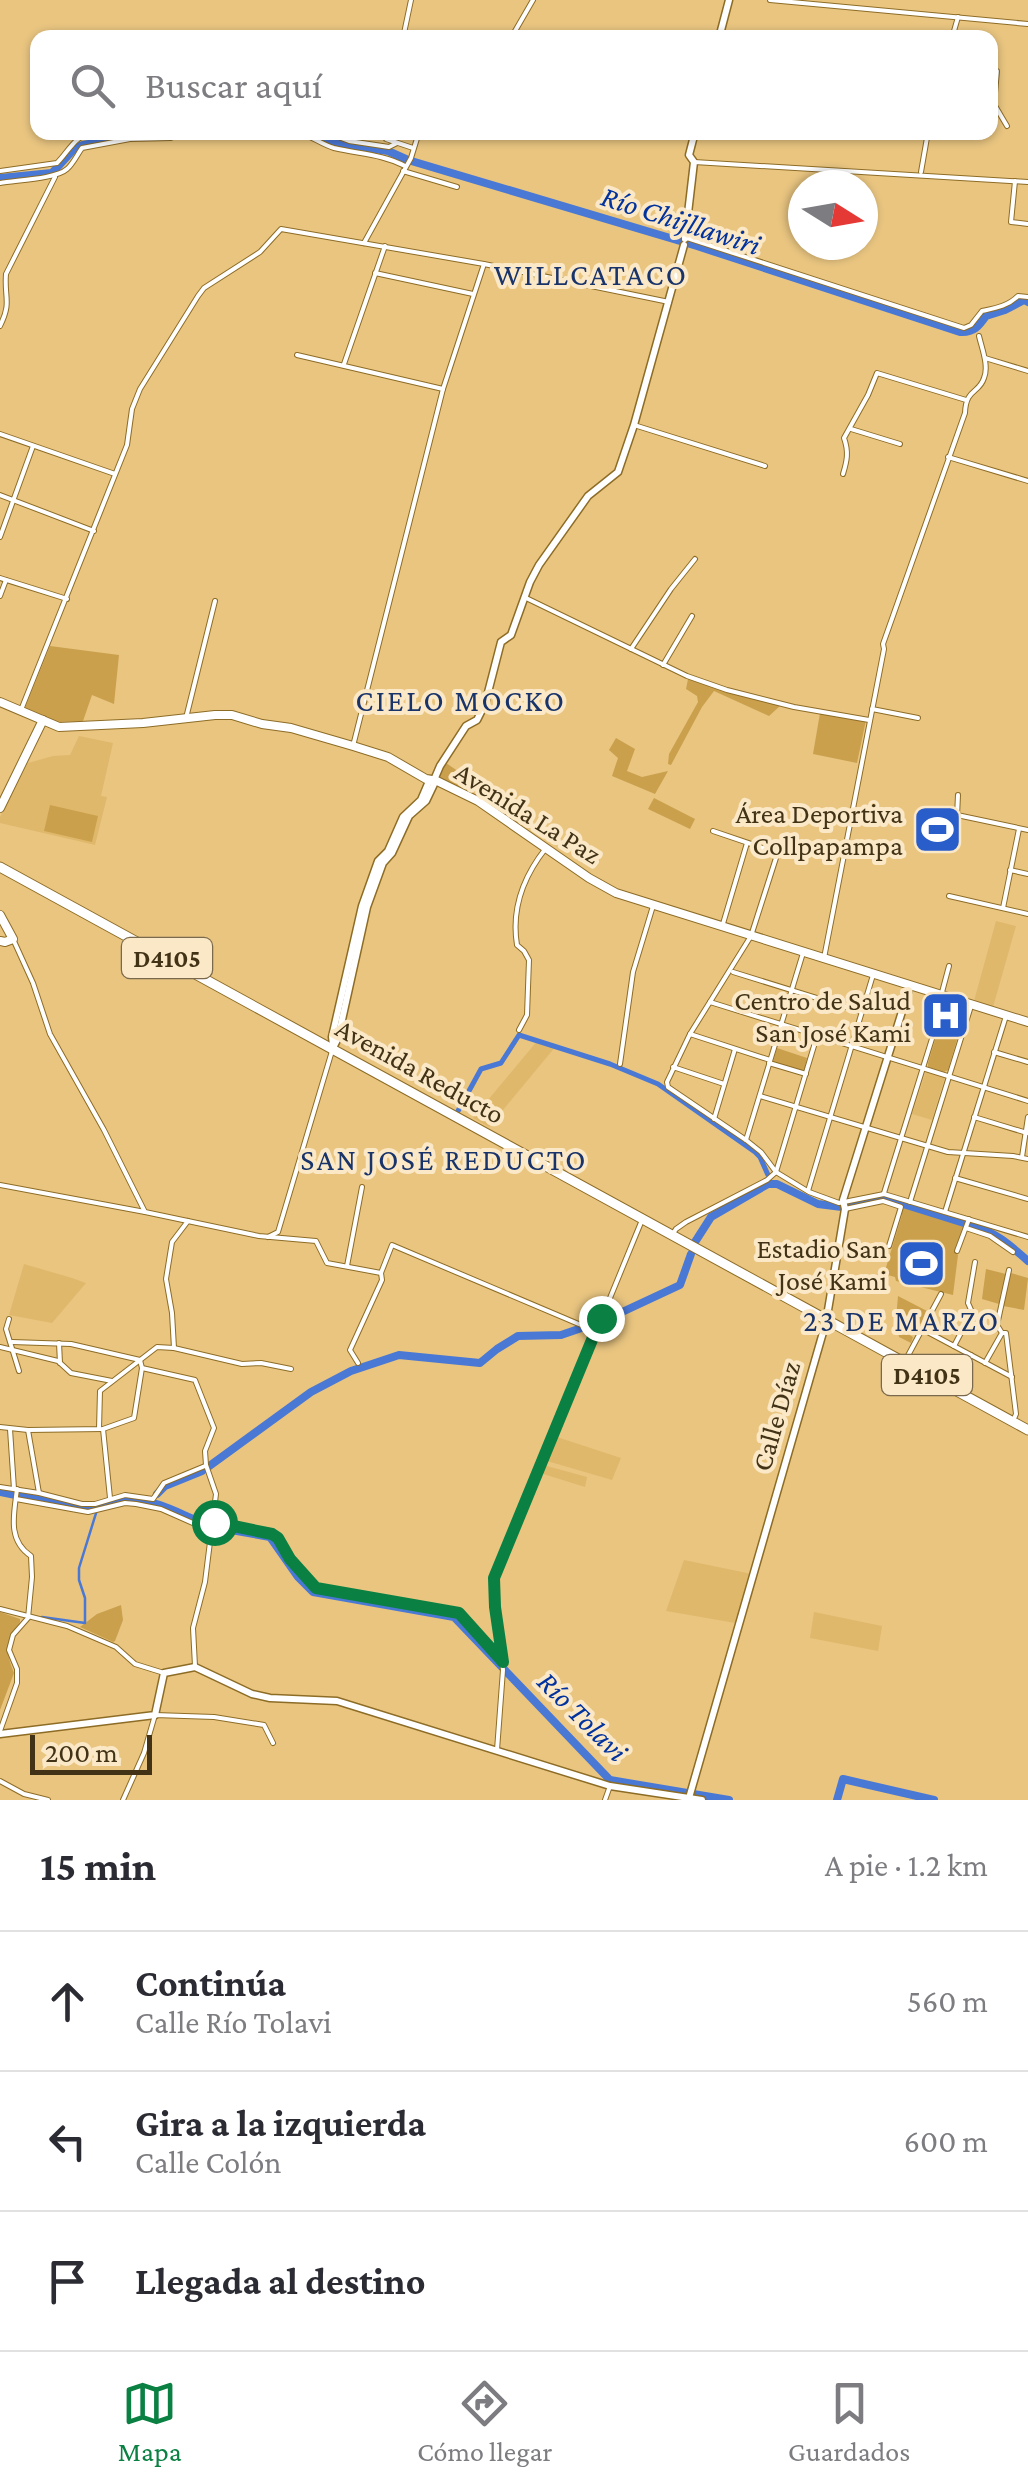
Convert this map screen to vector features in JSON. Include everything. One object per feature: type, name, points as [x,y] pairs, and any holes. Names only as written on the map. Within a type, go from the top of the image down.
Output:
[{"type":"main road","name":"Avenida La Paz","points":[[0,702],[60,727],[232,715],[353,746],[388,757],[478,801],[616,893],[1028,1022]]},
{"type":"main road","points":[[0,808],[43,720]]},
{"type":"main road","name":"Avenida Reducto","points":[[0,867],[1028,1430]]},
{"type":"main road","points":[[0,915],[13,939],[0,941]]},
{"type":"street","points":[[404,30],[410,0]]},
{"type":"street","points":[[516,30],[533,0]]},
{"type":"street","points":[[721,30],[729,0]]},
{"type":"street","points":[[770,0],[1028,24]]},
{"type":"street","points":[[954,30],[958,17]]},
{"type":"street","points":[[998,112],[1007,126]]},
{"type":"street","points":[[998,121],[1002,121]]},
{"type":"street","points":[[0,171],[56,163],[75,140]]},
{"type":"street","points":[[0,183],[55,177],[67,170],[82,148],[125,140]]},
{"type":"street","points":[[320,140],[407,165],[457,188]]},
{"type":"street","points":[[346,140],[389,147],[397,143]]},
{"type":"street","points":[[389,140],[413,148]]},
{"type":"street","points":[[364,243],[407,165],[416,140]]},
{"type":"street","points":[[692,140],[688,155],[694,162],[1028,182]]},
{"type":"street","points":[[921,174],[927,140]]},
{"type":"street","points":[[268,1237],[278,1232],[333,1048],[332,1038],[378,860],[395,842],[410,816],[426,802],[440,766],[466,726],[477,720],[500,642],[511,635],[539,565],[588,496],[618,472],[684,240],[694,162]]},
{"type":"street","points":[[0,326],[9,302],[6,274],[55,177]]},
{"type":"street","points":[[1015,181],[1011,222],[1028,224]]},
{"type":"street","points":[[21,710],[127,445],[132,409],[140,389],[204,288],[260,252],[281,229],[484,264],[668,302]]},
{"type":"street","points":[[684,240],[964,328],[982,311],[1012,302],[1018,296],[1028,297]]},
{"type":"street","points":[[344,366],[385,246]]},
{"type":"street","points":[[353,746],[443,389],[484,264]]},
{"type":"street","points":[[375,273],[474,294]]},
{"type":"street","points":[[824,959],[883,644],[966,413],[966,400],[985,376],[979,336]]},
{"type":"street","points":[[297,355],[443,389]]},
{"type":"street","points":[[984,358],[1028,371]]},
{"type":"street","points":[[843,474],[848,448],[844,438],[877,373],[966,400]]},
{"type":"street","points":[[634,425],[765,466]]},
{"type":"street","points":[[851,429],[900,444]]},
{"type":"street","points":[[0,434],[116,474]]},
{"type":"street","points":[[0,537],[33,446]]},
{"type":"street","points":[[948,457],[1028,481]]},
{"type":"street","points":[[0,495],[94,531]]},
{"type":"street","points":[[631,649],[695,559]]},
{"type":"street","points":[[0,596],[3,579],[67,599]]},
{"type":"street","points":[[524,597],[687,676],[794,707],[870,720]]},
{"type":"street","points":[[186,718],[216,601]]},
{"type":"street","points":[[663,664],[692,616]]},
{"type":"street","points":[[872,709],[918,718]]},
{"type":"street","points":[[956,838],[958,795]]},
{"type":"street","points":[[957,815],[1028,830]]},
{"type":"street","points":[[1003,908],[1019,828]]},
{"type":"street","points":[[713,831],[775,852],[776,858],[751,936],[690,1034],[673,1067],[668,1087],[746,1140],[776,1172],[808,1192],[844,1206],[882,1201],[901,1207],[889,1246]]},
{"type":"street","points":[[722,927],[747,843]]},
{"type":"street","points":[[519,1030],[527,1016],[529,960],[517,945],[514,920],[524,882],[546,848]]},
{"type":"street","points":[[1010,870],[1028,874]]},
{"type":"street","points":[[949,896],[1028,914]]},
{"type":"street","points":[[620,1064],[632,972],[652,906]]},
{"type":"street","points":[[13,939],[50,1034],[145,1212]]},
{"type":"street","points":[[746,1140],[803,953]]},
{"type":"street","points":[[883,1194],[923,1067],[949,966]]},
{"type":"street","points":[[731,971],[862,1012]]},
{"type":"street","points":[[808,1192],[873,975]]},
{"type":"street","name":"Calle Díaz","points":[[690,1795],[826,1322],[844,1206],[910,986]]},
{"type":"street","points":[[710,1002],[1028,1101]]},
{"type":"street","points":[[910,1202],[971,1005]]},
{"type":"street","points":[[945,1212],[1006,1016]]},
{"type":"street","points":[[690,1034],[806,1074]]},
{"type":"street","points":[[672,1235],[686,1222],[776,1172],[818,1036]]},
{"type":"street","points":[[714,1119],[735,1049]]},
{"type":"street","points":[[994,1052],[1028,1062]]},
{"type":"street","points":[[673,1067],[724,1084]]},
{"type":"street","points":[[760,1096],[948,1152],[1025,1158],[1028,1117]]},
{"type":"street","points":[[974,1117],[1027,1132]]},
{"type":"street","points":[[955,1178],[1028,1199]]},
{"type":"street","points":[[0,1185],[268,1237],[316,1242],[327,1263],[381,1272]]},
{"type":"street","points":[[347,1266],[362,1187]]},
{"type":"street","points":[[844,1206],[883,1194],[1028,1237]]},
{"type":"street","points":[[957,1250],[969,1219]]},
{"type":"street","points":[[496,1750],[503,1665],[494,1578],[642,1220]]},
{"type":"street","points":[[174,1348],[166,1280],[172,1242],[188,1221]]},
{"type":"street","points":[[966,1228],[990,1236],[1013,1252]]},
{"type":"street","points":[[358,1363],[350,1350],[382,1280],[381,1272],[392,1245],[581,1325],[601,1318]]},
{"type":"street","points":[[954,1346],[972,1312],[968,1303],[974,1262]]},
{"type":"street","points":[[1009,1270],[997,1325],[1006,1333],[1016,1414],[1012,1422]]},
{"type":"street","points":[[904,1362],[941,1294]]},
{"type":"street","points":[[10,1318],[3,1328],[20,1371]]},
{"type":"street","points":[[922,1329],[1012,1377]]},
{"type":"street","points":[[985,1363],[1002,1332]]},
{"type":"street","points":[[0,1346],[59,1343],[140,1360]]},
{"type":"street","points":[[59,1343],[60,1363]]},
{"type":"street","points":[[12,1346],[60,1363],[70,1374],[112,1381]]},
{"type":"street","points":[[110,1498],[100,1391],[157,1347],[290,1370]]},
{"type":"street","points":[[953,1389],[971,1355]]},
{"type":"street","points":[[0,1426],[101,1430],[134,1418],[140,1360]]},
{"type":"street","points":[[142,1368],[195,1380],[214,1428],[205,1451],[216,1494],[214,1522],[193,1628],[194,1668]]},
{"type":"street","points":[[10,1429],[16,1489],[13,1526],[22,1550],[31,1556],[32,1577],[28,1618],[11,1642],[9,1654],[18,1675],[0,1732],[154,1716],[214,1716],[264,1725],[273,1743]]},
{"type":"street","points":[[28,1430],[39,1493]]},
{"type":"street","points":[[0,1487],[82,1504],[124,1495],[153,1498],[164,1483],[206,1465]]},
{"type":"street","points":[[16,1499],[88,1512],[125,1503],[162,1508],[211,1531]]},
{"type":"street","points":[[214,1522],[272,1534],[316,1588],[459,1613],[503,1665]]},
{"type":"street","points":[[0,1610],[68,1626],[116,1647],[135,1664],[164,1673],[194,1668],[252,1694],[337,1701],[610,1786],[690,1795],[702,1800]]},
{"type":"street","points":[[123,1800],[144,1753],[164,1673]]},
{"type":"street","points":[[0,1782],[45,1800]]},
{"type":"street","points":[[605,1800],[610,1786]]},
{"type":"shaded area","points":[[50,646],[119,655],[114,704],[92,695],[83,721],[57,722],[25,708]]},
{"type":"shaded area","points":[[688,679],[780,706],[769,716],[714,691],[671,765],[669,754],[698,702],[697,696],[686,689]]},
{"type":"shaded area","points":[[820,713],[866,720],[857,763],[813,754]]},
{"type":"shaded area","points":[[79,736],[113,743],[101,796],[107,797],[95,845],[0,823],[28,763],[70,755]]},
{"type":"shaded area","points":[[616,738],[635,749],[627,771],[642,777],[668,771],[655,794],[612,776],[618,758],[609,750]]},
{"type":"shaded area","points":[[446,763],[474,782],[467,792],[438,778]]},
{"type":"shaded area","points":[[654,798],[695,819],[690,829],[648,809]]},
{"type":"shaded area","points":[[50,805],[98,816],[92,842],[44,831]]},
{"type":"shaded area","name":"Área Deportiva Collpapampa","points":[[926,812],[939,815],[939,822],[953,825],[952,840],[922,833]]},
{"type":"shaded area","points":[[996,921],[1016,926],[993,1007],[974,1001]]},
{"type":"shaded area","points":[[939,1027],[959,1033],[948,1070],[944,1072],[928,1067]]},
{"type":"shaded area","points":[[538,1040],[556,1046],[489,1127],[473,1118]]},
{"type":"shaded area","points":[[777,1048],[807,1058],[804,1072],[773,1062]]},
{"type":"shaded area","points":[[926,1071],[945,1077],[932,1120],[912,1114]]},
{"type":"shaded area","name":"Estadio San José Kami","points":[[900,1200],[967,1221],[956,1253],[953,1295],[896,1281],[884,1274],[902,1215]]},
{"type":"shaded area","points":[[24,1264],[86,1283],[52,1323],[9,1315]]},
{"type":"shaded area","points":[[986,1269],[1006,1274],[999,1304],[982,1299]]},
{"type":"shaded area","points":[[1011,1273],[1028,1278],[1024,1310],[1003,1306]]},
{"type":"shaded area","points":[[898,1296],[927,1311],[921,1324],[908,1317],[901,1330],[913,1337],[911,1343],[899,1337]]},
{"type":"shaded area","points":[[557,1437],[621,1458],[612,1480],[547,1461]]},
{"type":"shaded area","points":[[543,1465],[587,1477],[585,1487],[540,1473]]},
{"type":"shaded area","points":[[684,1560],[752,1574],[735,1623],[666,1611]]},
{"type":"shaded area","points":[[121,1605],[123,1620],[115,1641],[80,1627],[97,1614]]},
{"type":"shaded area","points":[[0,1612],[20,1622],[9,1641],[14,1673],[0,1710]]},
{"type":"shaded area","points":[[814,1612],[882,1626],[878,1651],[810,1638]]},
{"type":"waterway","name":"Río Chijllawiri","points":[[0,178],[52,173],[74,149],[112,140]]},
{"type":"waterway","name":"Río Chijllawiri","points":[[329,140],[388,151],[960,332],[976,328],[986,316],[1024,300],[1028,302]]},
{"type":"waterway","points":[[458,1111],[481,1069],[501,1063],[519,1035],[658,1084],[755,1152],[768,1175]]},
{"type":"waterway","points":[[695,1242],[711,1217],[768,1184],[777,1184],[818,1204],[842,1207]]},
{"type":"waterway","points":[[848,1206],[884,1198],[964,1223]]},
{"type":"waterway","points":[[972,1225],[995,1235],[1028,1261]]},
{"type":"waterway","points":[[208,1467],[311,1392],[351,1371],[399,1355],[480,1363],[518,1336],[561,1335],[605,1320],[680,1285],[691,1254]]},
{"type":"waterway","points":[[157,1494],[165,1486],[202,1471]]},
{"type":"waterway","name":"Río Tolavi","points":[[0,1492],[85,1509],[128,1500],[144,1501],[206,1524]]},
{"type":"waterway","points":[[42,1617],[85,1623],[79,1568],[97,1510]]},
{"type":"waterway","name":"Río Tolavi","points":[[220,1528],[270,1537],[313,1592],[454,1617],[610,1780],[729,1800]]},
{"type":"waterway","name":"Río Tolavi","points":[[837,1800],[843,1779],[934,1800]]},
{"type":"place","name":"Área Deportiva Collpapampa","points":[[938,829]]},
{"type":"place","name":"Centro de Salud San José Kami","points":[[946,1016]]},
{"type":"place","name":"Estadio San José Kami","points":[[922,1264]]},
{"type":"district","name":"WILLCATACO","points":[[591,274]]},
{"type":"district","name":"CIELO MOCKO","points":[[461,700]]},
{"type":"district","name":"SAN JOSÉ REDUCTO","points":[[444,1159]]},
{"type":"district","name":"23 DE MARZO","points":[[902,1320]]},
{"type":"route","points":[[214,1522],[272,1534],[316,1588],[459,1613],[503,1662],[494,1578],[601,1318]]}]
